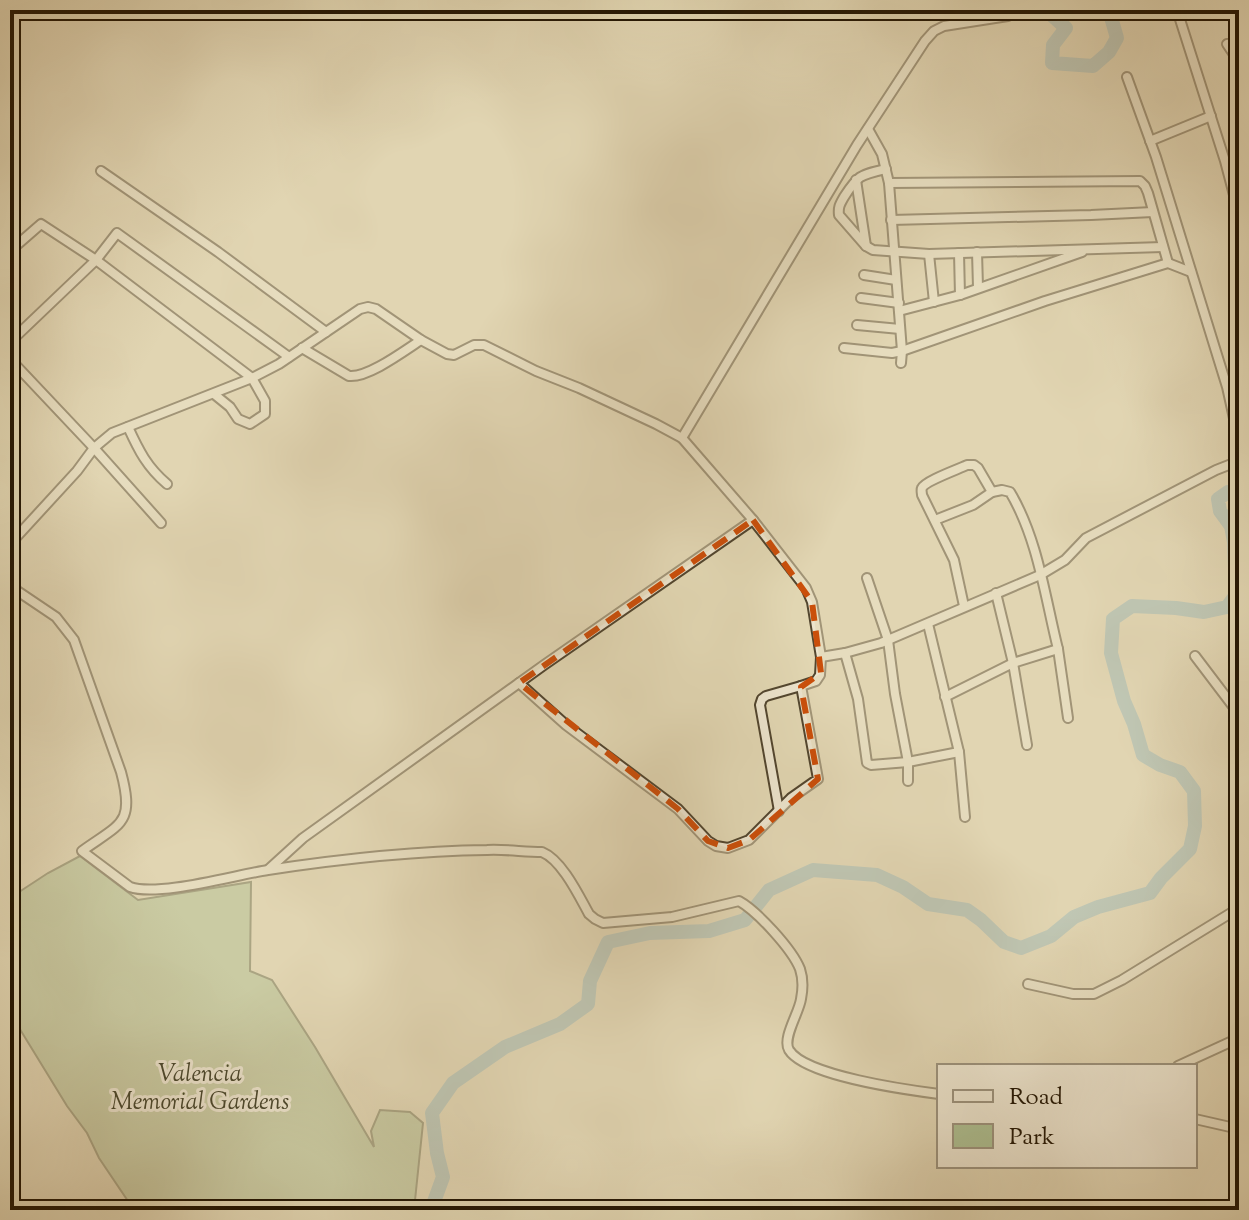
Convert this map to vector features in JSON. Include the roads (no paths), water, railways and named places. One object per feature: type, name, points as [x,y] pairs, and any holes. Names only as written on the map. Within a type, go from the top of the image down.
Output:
[{"type":"street","points":[[682,438],[868,129],[925,41],[944,26],[1008,16],[1016,10]]},
{"type":"street","points":[[1177,10],[1239,214]]},
{"type":"street","points":[[1227,44],[1239,62]]},
{"type":"street","points":[[1127,77],[1227,387],[1239,441]]},
{"type":"street","points":[[1150,141],[1211,116]]},
{"type":"street","points":[[868,129],[882,154],[889,183],[901,363]]},
{"type":"street","points":[[886,169],[856,179],[840,203],[838,212],[866,246],[879,252],[929,254],[1163,247]]},
{"type":"street","points":[[101,171],[326,332]]},
{"type":"street","points":[[856,179],[866,246]]},
{"type":"street","points":[[889,183],[1140,181],[1145,186],[1168,263]]},
{"type":"street","points":[[891,220],[1153,212]]},
{"type":"street","points":[[10,251],[41,224],[96,260],[252,378],[265,401],[265,414],[250,424],[238,419],[230,407],[214,394]]},
{"type":"street","points":[[10,342],[96,260],[117,233],[289,357]]},
{"type":"street","points":[[861,298],[899,307],[934,302],[1090,249]]},
{"type":"street","points":[[977,252],[978,287]]},
{"type":"street","points":[[959,253],[960,295]]},
{"type":"street","points":[[929,254],[934,302]]},
{"type":"street","points":[[844,348],[886,353],[902,351],[1045,301],[1168,263],[1191,272]]},
{"type":"street","points":[[864,275],[896,280]]},
{"type":"street","points":[[10,544],[94,448],[112,433],[252,378],[360,309],[376,309],[421,340],[451,355],[474,345],[484,345],[682,438],[753,520],[806,588],[812,602],[821,657],[819,678],[766,696],[760,705],[779,811]]},
{"type":"street","points":[[857,325],[900,329]]},
{"type":"street","points":[[302,348],[354,378],[421,340]]},
{"type":"street","points":[[10,359],[161,523]]},
{"type":"street","points":[[128,427],[139,452],[152,471],[167,484]]},
{"type":"street","points":[[821,657],[888,640],[1040,575],[1065,560],[1086,538],[1239,461]]},
{"type":"street","points":[[964,606],[954,560],[921,493],[922,487],[967,465],[974,465],[992,492]]},
{"type":"street","points":[[935,520],[973,505],[992,492],[1008,490],[1012,495],[1034,547],[1058,649],[1068,718]]},
{"type":"street","points":[[268,870],[303,838],[753,520]]},
{"type":"street","points":[[867,578],[888,640],[908,762],[908,781]]},
{"type":"street","points":[[10,586],[56,617],[74,640],[127,794],[126,813],[121,823],[82,851],[130,887],[160,889],[268,870],[403,854],[490,849],[548,854],[564,872],[589,914],[603,923],[672,917],[739,901],[790,952],[801,972],[802,996],[786,1041],[797,1059],[828,1073],[937,1094]]},
{"type":"street","points":[[996,593],[1013,663],[1027,745]]},
{"type":"street","points":[[928,624],[959,752],[965,817]]},
{"type":"street","points":[[945,697],[1013,663],[1058,649]]},
{"type":"street","points":[[845,653],[858,699],[867,763],[908,762],[959,752]]},
{"type":"street","points":[[1195,656],[1239,714]]},
{"type":"street","points":[[519,683],[566,725],[678,809],[708,841],[728,848],[749,840],[791,798],[818,779],[801,686]]},
{"type":"street","points":[[1028,984],[1073,994],[1094,994],[1239,908]]},
{"type":"street","points":[[1182,1064],[1239,1038]]},
{"type":"street","points":[[1197,1119],[1239,1129]]},
{"type":"waterway","points":[[950,10],[974,10]]},
{"type":"waterway","points":[[1046,10],[1066,28],[1053,45],[1052,63],[1093,66],[1109,52],[1117,38],[1107,10]]},
{"type":"waterway","points":[[431,1210],[443,1177],[432,1113],[453,1083],[505,1047],[560,1024],[588,1004],[590,981],[608,942],[650,933],[709,931],[745,920],[769,890],[813,870],[877,875],[903,887],[928,904],[967,910],[1004,942],[1021,948],[1051,936],[1074,917],[1150,893],[1190,849],[1195,826],[1194,791],[1180,772],[1143,755],[1111,653],[1113,619],[1132,606],[1204,612],[1227,607],[1236,595],[1234,542],[1231,526],[1220,511],[1218,499],[1228,492],[1239,492]]},
{"type":"park label","name":"Valencia Memorial Gardens","points":[[200,1089]]}]
